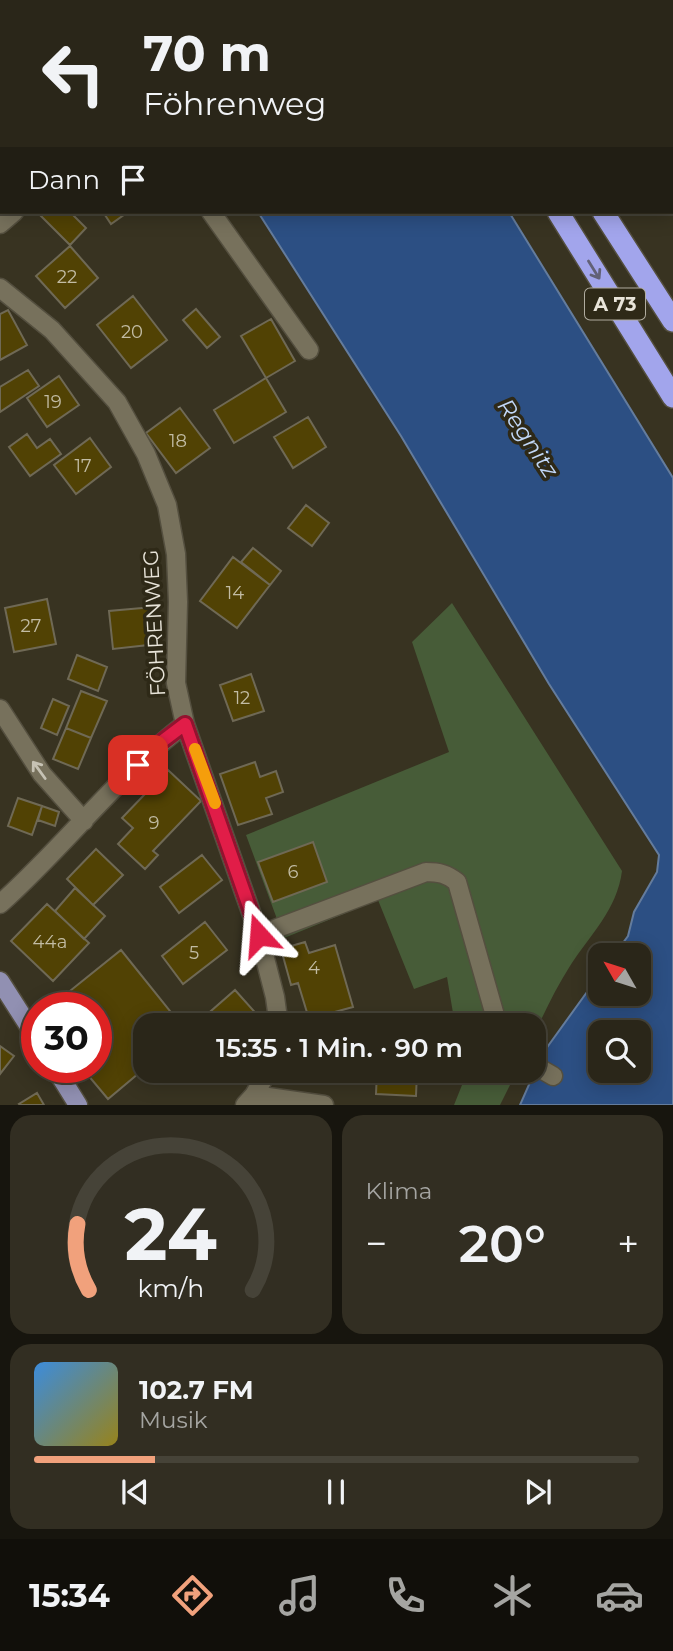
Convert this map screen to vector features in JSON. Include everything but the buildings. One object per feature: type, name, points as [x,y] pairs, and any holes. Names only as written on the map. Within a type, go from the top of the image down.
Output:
[{"type":"highway","name":"A 73","points":[[559,214],[673,397]]},
{"type":"highway","name":"A 73","points":[[604,214],[673,321]]},
{"type":"main road","points":[[0,981],[21,1014]]},
{"type":"main road","points":[[65,1083],[79,1105]]},
{"type":"street","points":[[212,214],[309,350]]},
{"type":"street","name":"FÖHRENWEG","points":[[0,288],[52,330],[117,402],[146,454],[167,505],[176,554],[176,683],[185,724],[259,935],[277,1013]]},
{"type":"street","points":[[0,709],[42,774],[84,821]]},
{"type":"street","points":[[0,904],[156,746],[185,724]]},
{"type":"street","points":[[259,935],[426,872],[437,872],[457,882],[494,1013]]},
{"type":"street","points":[[546,1072],[553,1076]]},
{"type":"street","points":[[261,1083],[250,1100],[324,1105]]},
{"type":"green space","points":[[452,603],[622,871],[609,910],[565,974],[545,1013],[453,1013],[447,977],[414,989],[378,900],[284,938],[246,835],[449,752],[412,642]]},
{"type":"green space","points":[[463,1083],[511,1083],[500,1105],[454,1105]]},
{"type":"water","name":"Regnitz","points":[[259,214],[510,214],[673,478],[673,1105],[520,1105],[530,1083],[546,1083],[546,1049],[588,991],[588,1006],[651,1006],[651,943],[623,943],[628,936],[634,912],[657,872],[659,855],[549,684],[401,436]]},
{"type":"slow traffic","points":[[195,749],[215,803]]},
{"type":"route","points":[[138,765],[156,746],[185,724],[259,935]]}]
